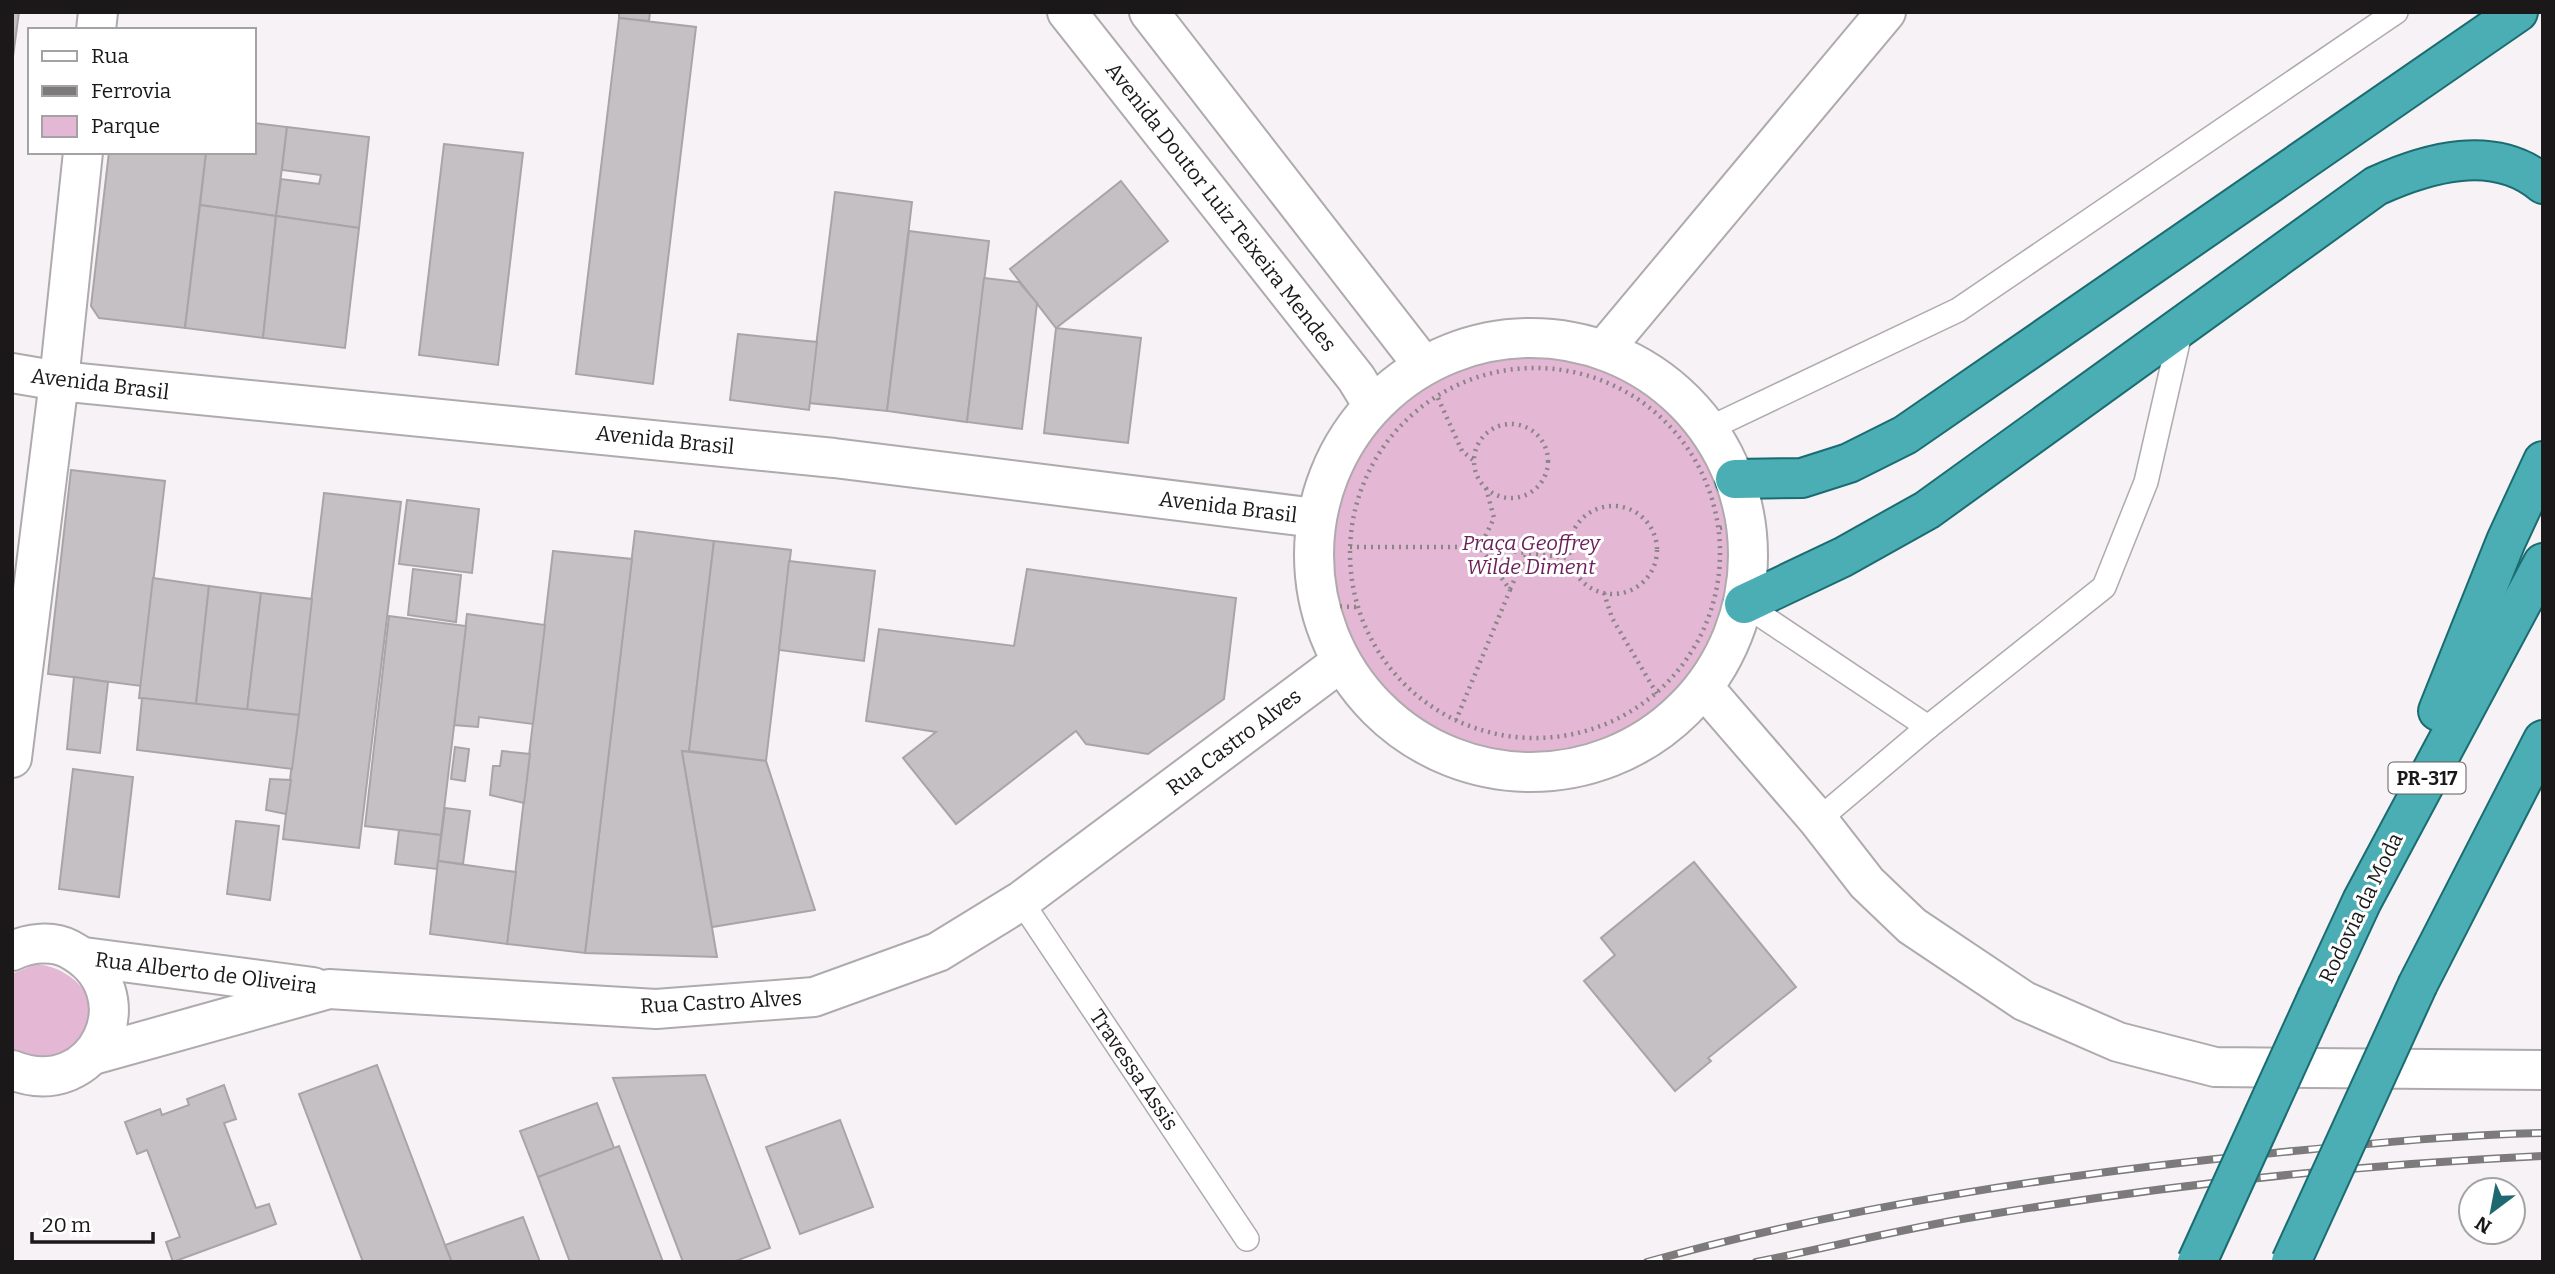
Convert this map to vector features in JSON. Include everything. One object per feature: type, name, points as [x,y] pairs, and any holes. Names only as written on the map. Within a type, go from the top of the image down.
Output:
[{"type":"highway","points":[[1735,479],[1802,478],[1849,463],[1905,435],[2518,12]]},
{"type":"highway","points":[[1744,604],[1843,557],[1927,510],[2376,186],[2413,169],[2445,161],[2473,160],[2505,166],[2543,184]]},
{"type":"highway","points":[[2362,901],[2506,541],[2543,461]]},
{"type":"highway","name":"Rodovia da Moda","points":[[2197,1262],[2362,901],[2543,563]]},
{"type":"highway","points":[[2291,1262],[2418,984],[2543,740]]},
{"type":"main road","name":"Avenida Doutor Luiz Teixeira Mendes","points":[[1067,12],[1356,378],[1372,404]]},
{"type":"main road","points":[[1149,12],[1430,380]]},
{"type":"main road","points":[[1606,347],[1886,12]]},
{"type":"main road","points":[[12,758],[59,381],[83,154]]},
{"type":"main road","points":[[1518,337],[1606,347],[1670,387],[1708,429],[1735,479],[1733,525],[1749,563],[1744,604],[1729,648],[1704,688],[1652,737],[1587,766],[1509,773],[1447,756],[1386,717],[1341,662],[1319,606],[1313,562],[1316,518],[1335,457],[1372,404],[1430,380],[1469,346],[1518,337]]},
{"type":"main road","name":"Avenida Brasil","points":[[12,373],[59,381],[834,458],[1316,518]]},
{"type":"main road","name":"Rua Castro Alves","points":[[12,1070],[30,1078],[53,1077],[74,1070],[93,1055],[329,989],[656,1009],[814,998],[938,952],[1021,901],[1341,662]]},
{"type":"main road","points":[[1704,688],[1818,821],[1867,883],[1912,926],[2024,1001],[2118,1042],[2215,1067],[2543,1070]]},
{"type":"main road","name":"Rua Alberto de Oliveira","points":[[23,944],[65,947],[84,957],[329,989]]},
{"type":"main road","points":[[84,957],[99,974],[109,1006],[110,1017],[104,1038],[93,1055]]},
{"type":"lane","points":[[1708,429],[1958,310],[2396,12]]},
{"type":"lane","points":[[1818,821],[1928,727],[2104,587],[2146,482],[2181,329]]},
{"type":"lane","points":[[1744,604],[1928,727]]},
{"type":"lane","name":"Travessa Assis","points":[[1021,901],[1247,1239]]},
{"type":"path","points":[[1537,367],[1589,375],[1637,398],[1676,433],[1733,525],[1709,619],[1688,660],[1657,694],[1612,722],[1560,737],[1507,736],[1456,720],[1413,692],[1380,654],[1359,607],[1352,578],[1350,547],[1356,502],[1374,460],[1430,380],[1537,367]]},
{"type":"path","points":[[1430,380],[1462,451],[1473,460],[1479,480],[1486,488],[1509,498],[1521,497],[1533,491],[1547,471],[1545,446],[1528,427],[1503,424],[1482,437],[1473,460]]},
{"type":"path","points":[[1480,547],[1494,518],[1486,488]]},
{"type":"path","points":[[1610,505],[1625,507],[1650,524],[1656,538],[1657,554],[1646,581],[1634,590],[1619,594],[1604,593],[1581,581],[1569,558],[1569,543],[1573,528],[1583,517],[1610,505]]},
{"type":"path","points":[[1350,547],[1480,547],[1569,558]]},
{"type":"path","points":[[1480,547],[1510,590]]},
{"type":"path","points":[[1456,720],[1527,553]]},
{"type":"path","points":[[1604,593],[1612,618],[1657,694]]},
{"type":"path","points":[[1319,606],[1359,607]]},
{"type":"green space","name":"Praça Geoffrey Wilde Diment","points":[[1531,338],[1573,342],[1614,355],[1669,387],[1699,417],[1722,453],[1739,492],[1748,555],[1744,597],[1731,638],[1699,693],[1669,723],[1633,746],[1594,763],[1531,772],[1489,768],[1448,755],[1393,723],[1363,693],[1340,657],[1323,618],[1314,555],[1318,513],[1331,472],[1363,417],[1393,387],[1429,364],[1468,347]]},
{"type":"green space","points":[[36,964],[63,972],[74,980],[90,1001],[90,1027],[82,1041],[55,1060],[12,1052],[12,974]]},
{"type":"building","points":[[12,12],[19,12],[12,64]]},
{"type":"building","points":[[619,12],[650,12],[649,21],[619,18]]},
{"type":"building","points":[[619,18],[696,27],[653,384],[576,374]]},
{"type":"building","points":[[256,123],[287,127],[276,216],[200,205],[206,154],[256,154]]},
{"type":"building","points":[[287,127],[369,137],[359,228],[276,216],[281,179],[319,184],[321,175],[282,170]]},
{"type":"building","points":[[444,144],[523,153],[498,365],[419,355]]},
{"type":"building","points":[[109,154],[206,154],[185,328],[99,318],[91,306]]},
{"type":"building","points":[[1121,181],[1168,241],[1056,328],[1010,269]]},
{"type":"building","points":[[835,192],[912,202],[887,411],[809,403]]},
{"type":"building","points":[[200,205],[276,216],[263,338],[185,328]]},
{"type":"building","points":[[276,216],[359,228],[345,348],[263,338]]},
{"type":"building","points":[[909,231],[989,241],[967,422],[887,411]]},
{"type":"building","points":[[984,278],[1019,282],[1037,303],[1022,429],[967,422]]},
{"type":"building","points":[[1056,328],[1141,338],[1128,443],[1044,433]]},
{"type":"building","points":[[738,334],[817,342],[809,410],[730,400]]},
{"type":"building","points":[[71,470],[165,481],[141,686],[48,674]]},
{"type":"building","points":[[324,493],[401,502],[359,848],[283,839]]},
{"type":"building","points":[[407,500],[479,509],[472,573],[399,564]]},
{"type":"building","points":[[635,531],[714,541],[689,752],[682,751],[717,957],[585,953]]},
{"type":"building","points":[[714,541],[791,550],[766,761],[689,751]]},
{"type":"building","points":[[553,551],[632,559],[585,953],[507,944]]},
{"type":"building","points":[[789,561],[875,571],[864,661],[779,650]]},
{"type":"building","points":[[413,569],[461,575],[456,622],[408,615]]},
{"type":"building","points":[[1027,569],[1236,598],[1224,699],[1148,754],[1086,744],[1076,731],[956,824],[903,758],[936,732],[866,721],[879,629],[1014,646]]},
{"type":"building","points":[[153,578],[209,586],[196,704],[139,698]]},
{"type":"building","points":[[209,586],[261,593],[247,711],[196,704]]},
{"type":"building","points":[[261,593],[312,599],[299,715],[247,711]]},
{"type":"building","points":[[467,614],[545,625],[533,724],[479,717],[478,727],[454,725]]},
{"type":"building","points":[[389,616],[466,626],[441,835],[365,826]]},
{"type":"building","points":[[74,677],[108,682],[100,753],[67,749]]},
{"type":"building","points":[[142,698],[299,715],[292,769],[137,750]]},
{"type":"building","points":[[455,747],[469,749],[465,781],[451,779]]},
{"type":"building","points":[[502,751],[530,754],[524,803],[490,795],[493,766],[500,766]]},
{"type":"building","points":[[682,751],[766,761],[815,910],[712,927]]},
{"type":"building","points":[[73,769],[133,777],[119,897],[59,889]]},
{"type":"building","points":[[270,779],[291,780],[286,814],[266,810]]},
{"type":"building","points":[[445,808],[470,811],[463,864],[438,861]]},
{"type":"building","points":[[236,821],[279,826],[270,900],[227,894]]},
{"type":"building","points":[[399,830],[441,835],[437,869],[395,864]]},
{"type":"building","points":[[438,861],[516,872],[507,944],[430,934]]},
{"type":"building","points":[[1694,862],[1796,987],[1708,1058],[1711,1061],[1675,1091],[1584,981],[1615,955],[1601,938]]},
{"type":"building","points":[[377,1065],[452,1262],[363,1262],[299,1094]]},
{"type":"building","points":[[705,1075],[770,1248],[733,1262],[683,1262],[613,1078]]},
{"type":"building","points":[[224,1085],[236,1119],[224,1123],[256,1208],[269,1204],[276,1224],[173,1262],[166,1242],[180,1237],[147,1150],[137,1154],[125,1122],[160,1109],[162,1115],[189,1105],[187,1099]]},
{"type":"building","points":[[597,1103],[614,1148],[538,1177],[520,1131]]},
{"type":"building","points":[[840,1120],[873,1207],[800,1234],[766,1147]]},
{"type":"building","points":[[619,1146],[663,1262],[570,1262],[538,1177]]},
{"type":"building","points":[[523,1217],[540,1262],[452,1262],[445,1245]]},
{"type":"railway","points":[[1647,1262],[1799,1224],[2030,1183],[2185,1162],[2333,1147],[2543,1133]]},
{"type":"railway","points":[[1756,1262],[1952,1221],[2120,1195],[2331,1171],[2543,1156]]}]
